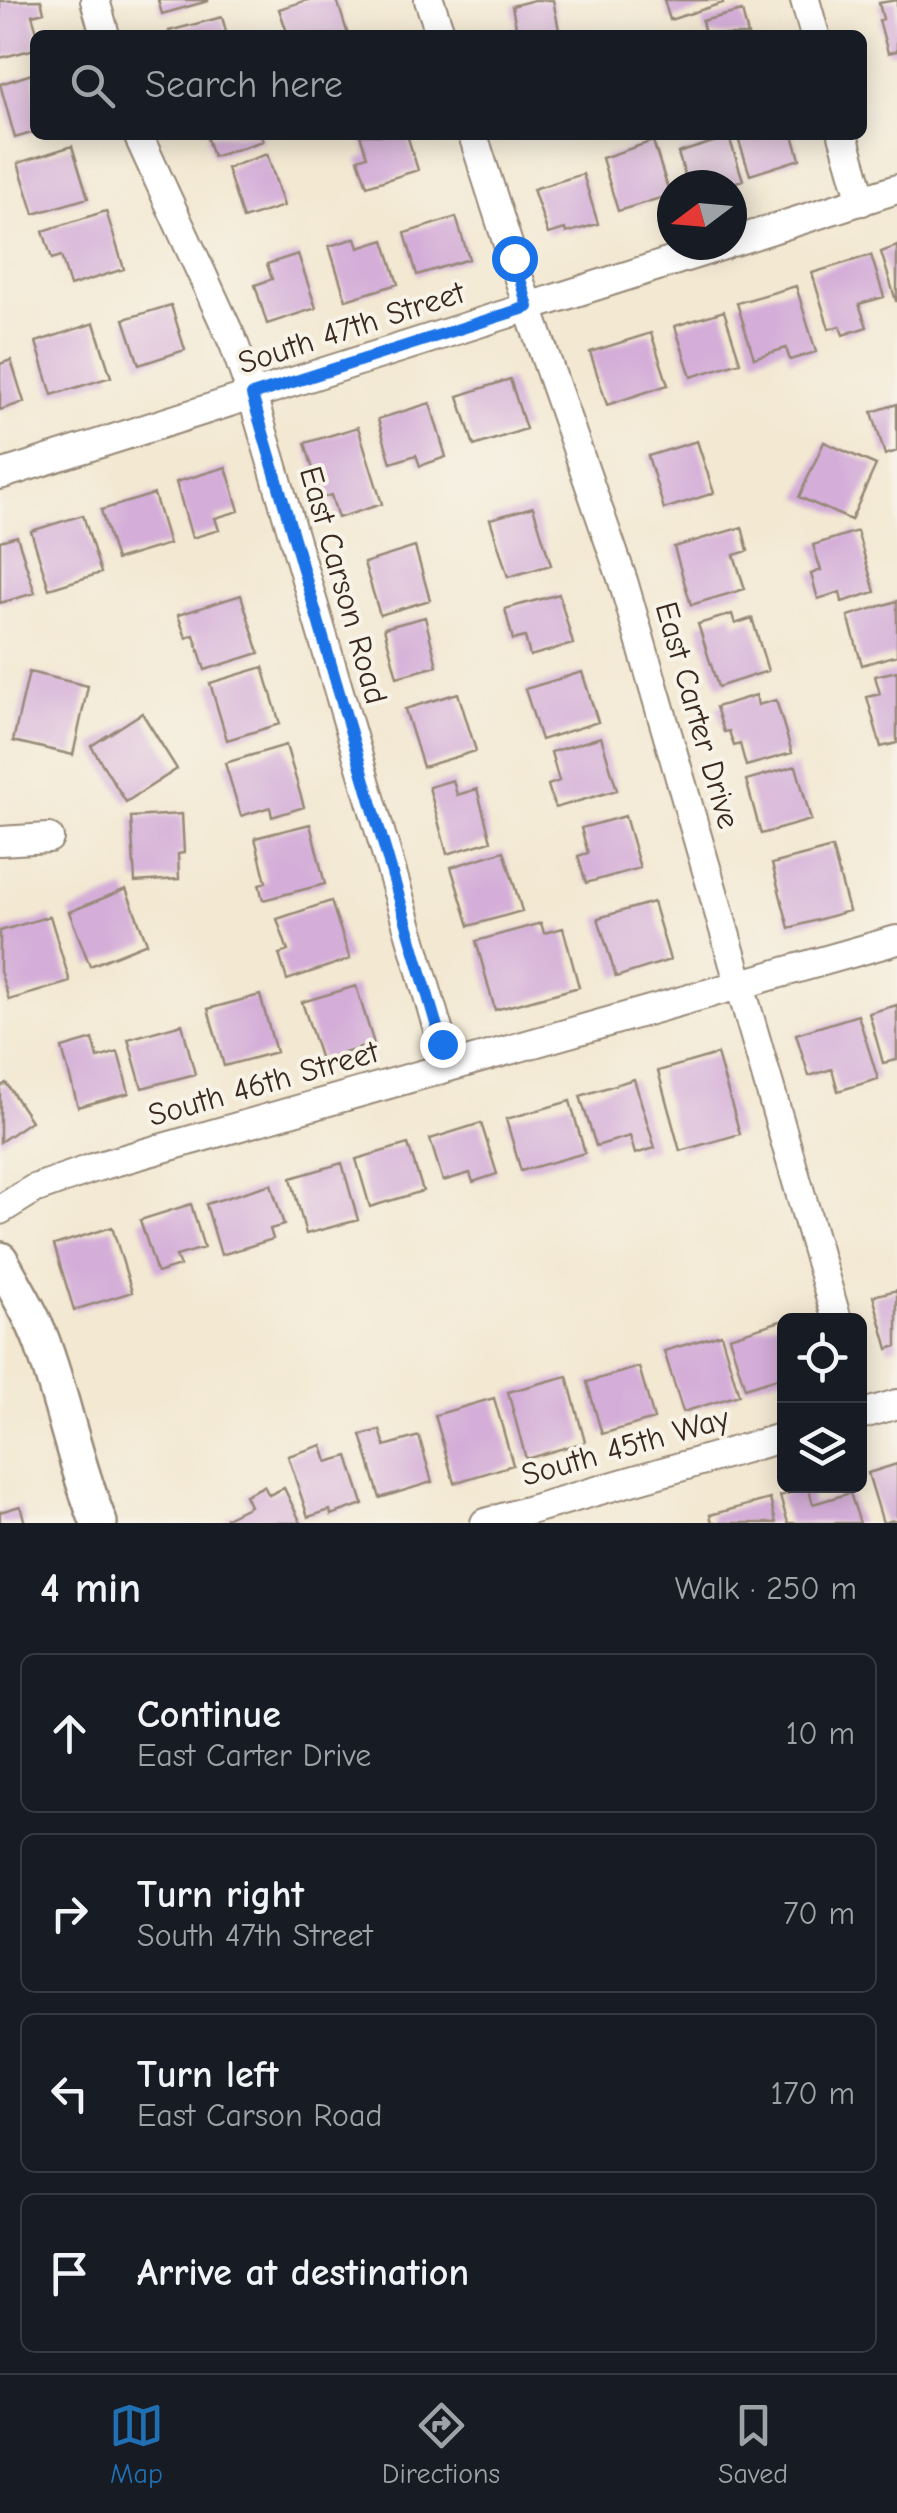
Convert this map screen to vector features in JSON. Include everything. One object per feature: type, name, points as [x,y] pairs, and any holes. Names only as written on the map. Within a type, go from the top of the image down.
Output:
[{"type":"street","points":[[94,0],[103,30]]},
{"type":"street","points":[[430,0],[439,30]]},
{"type":"street","points":[[804,0],[813,30]]},
{"type":"street","name":"East Carson Road","points":[[140,140],[234,344],[252,395],[448,1067]]},
{"type":"street","name":"East Carter Drive","points":[[475,140],[622,580],[835,1313]]},
{"type":"street","points":[[844,140],[862,201]]},
{"type":"street","points":[[747,237],[897,189]]},
{"type":"street","name":"South 47th Street","points":[[0,475],[677,260]]},
{"type":"street","points":[[0,841],[49,838]]},
{"type":"street","name":"South 46th Street","points":[[0,1210],[34,1190],[96,1166],[897,940]]},
{"type":"street","points":[[0,1260],[45,1350],[98,1523]]},
{"type":"street","points":[[867,1408],[897,1404]]},
{"type":"street","name":"South 45th Way","points":[[485,1523],[777,1439]]},
{"type":"building","points":[[41,0],[44,12],[32,15],[36,30],[30,30],[30,50],[0,58],[0,1]]},
{"type":"building","points":[[158,0],[208,0],[208,1],[162,14]]},
{"type":"building","points":[[307,0],[337,0],[346,30],[286,30],[279,9]]},
{"type":"building","points":[[553,0],[559,30],[512,30],[516,27],[512,6]]},
{"type":"building","points":[[664,0],[722,0],[723,3],[670,20]]},
{"type":"building","points":[[897,0],[897,51],[888,53],[879,20],[883,19],[879,3]]},
{"type":"building","points":[[742,11],[747,30],[704,30],[702,21]]},
{"type":"building","points":[[222,17],[226,30],[173,30]]},
{"type":"building","points":[[30,75],[30,134],[15,138],[0,84]]},
{"type":"building","points":[[208,140],[263,141],[213,157]]},
{"type":"building","points":[[362,140],[409,140],[418,170],[367,186],[358,159],[367,156]]},
{"type":"building","points":[[730,140],[740,170],[683,170],[678,153]]},
{"type":"building","points":[[739,140],[794,140],[800,159],[750,175]]},
{"type":"building","points":[[653,141],[662,170],[657,170],[657,199],[618,211],[602,158]]},
{"type":"building","points":[[72,146],[88,198],[34,214],[18,163]]},
{"type":"building","points":[[267,154],[284,206],[243,219],[227,168]]},
{"type":"building","points":[[583,174],[598,224],[548,234],[533,189]]},
{"type":"building","points":[[106,211],[124,269],[70,286],[61,256],[52,259],[43,231]]},
{"type":"building","points":[[456,217],[469,259],[417,275],[405,233]]},
{"type":"building","points":[[356,238],[359,248],[384,240],[398,284],[346,300],[329,246]]},
{"type":"building","points":[[897,246],[897,301],[896,301],[881,252]]},
{"type":"building","points":[[298,254],[316,308],[267,324],[255,285],[272,279],[267,264]]},
{"type":"building","points":[[871,255],[884,297],[859,304],[867,327],[843,335],[840,326],[829,329],[812,273]]},
{"type":"building","points":[[796,286],[816,352],[790,360],[786,348],[754,358],[737,303]]},
{"type":"building","points":[[171,305],[185,350],[139,365],[124,319]]},
{"type":"building","points":[[724,311],[740,362],[691,377],[675,326]]},
{"type":"building","points":[[94,323],[111,377],[52,395],[36,342]]},
{"type":"building","points":[[651,333],[668,385],[607,405],[590,352]]},
{"type":"building","points":[[11,360],[24,402],[0,410],[0,364]]},
{"type":"building","points":[[510,379],[526,429],[474,446],[458,396]]},
{"type":"building","points":[[430,403],[446,457],[420,466],[416,455],[391,463],[378,419]]},
{"type":"building","points":[[897,404],[897,451],[885,455],[872,412]]},
{"type":"building","points":[[358,427],[382,504],[338,518],[331,495],[322,498],[305,443]]},
{"type":"building","points":[[697,441],[714,493],[664,509],[648,456]]},
{"type":"building","points":[[824,442],[876,465],[851,520],[799,497]]},
{"type":"building","points":[[226,467],[239,511],[215,518],[219,530],[192,538],[176,482]]},
{"type":"building","points":[[154,494],[169,544],[116,560],[101,510]]},
{"type":"building","points":[[533,507],[551,565],[508,577],[490,519]]},
{"type":"building","points":[[83,515],[101,573],[49,589],[31,531]]},
{"type":"building","points":[[742,527],[748,551],[734,555],[745,589],[691,605],[674,547]]},
{"type":"building","points":[[857,531],[875,592],[842,602],[840,592],[818,599],[811,574],[821,570],[813,545]]},
{"type":"building","points":[[17,536],[35,593],[0,603],[0,541]]},
{"type":"building","points":[[415,547],[430,600],[380,615],[364,563]]},
{"type":"building","points":[[559,594],[573,644],[530,656],[525,637],[513,640],[505,609]]},
{"type":"building","points":[[241,595],[259,653],[205,670],[194,635],[186,638],[178,615]]},
{"type":"building","points":[[897,601],[897,655],[862,665],[848,616]]},
{"type":"building","points":[[732,614],[735,624],[752,618],[768,671],[718,687],[698,624]]},
{"type":"building","points":[[425,617],[437,666],[397,677],[384,628]]},
{"type":"building","points":[[263,667],[280,724],[227,740],[210,683]]},
{"type":"building","points":[[897,671],[897,743],[881,747],[867,697],[880,694],[875,676]]},
{"type":"building","points":[[29,672],[88,686],[73,755],[13,741]]},
{"type":"building","points":[[582,672],[598,722],[541,740],[525,689]]},
{"type":"building","points":[[458,693],[476,751],[423,767],[405,709]]},
{"type":"building","points":[[756,695],[758,705],[776,700],[792,753],[746,766],[740,744],[734,746],[729,731],[724,732],[716,707]]},
{"type":"building","points":[[142,713],[177,769],[126,802],[91,746]]},
{"type":"building","points":[[601,737],[617,790],[555,808],[548,785],[559,781],[551,752]]},
{"type":"building","points":[[286,745],[304,807],[272,817],[270,807],[241,816],[225,763]]},
{"type":"building","points":[[796,766],[811,820],[761,834],[746,780]]},
{"type":"building","points":[[453,780],[457,795],[477,789],[491,841],[447,854],[429,787]]},
{"type":"building","points":[[182,814],[184,853],[178,854],[179,879],[135,882],[131,817]]},
{"type":"building","points":[[625,816],[640,868],[586,883],[578,856],[588,853],[581,828]]},
{"type":"building","points":[[310,824],[325,884],[263,900],[259,884],[266,882],[255,838]]},
{"type":"building","points":[[832,848],[849,911],[789,928],[772,864]]},
{"type":"building","points":[[504,851],[522,911],[469,926],[451,867]]},
{"type":"building","points":[[126,889],[147,943],[90,966],[69,912]]},
{"type":"building","points":[[331,901],[350,959],[287,980],[279,954],[288,951],[277,919]]},
{"type":"building","points":[[653,902],[670,960],[616,977],[598,918]]},
{"type":"building","points":[[50,916],[70,982],[9,1000],[0,971],[0,931]]},
{"type":"building","points":[[541,923],[544,933],[563,928],[579,987],[495,1010],[476,941]]},
{"type":"building","points":[[356,986],[374,1044],[321,1060],[302,1002]]},
{"type":"building","points":[[260,995],[276,1052],[224,1066],[208,1009]]},
{"type":"building","points":[[897,1005],[897,1060],[883,1063],[869,1013]]},
{"type":"building","points":[[858,1015],[878,1079],[838,1091],[832,1069],[809,1076],[796,1034]]},
{"type":"building","points":[[182,1024],[195,1074],[142,1088],[128,1039]]},
{"type":"building","points":[[93,1039],[98,1058],[118,1052],[129,1093],[78,1107],[62,1048]]},
{"type":"building","points":[[717,1054],[740,1134],[680,1151],[658,1071]]},
{"type":"building","points":[[634,1079],[655,1148],[635,1154],[630,1136],[596,1146],[580,1096]]},
{"type":"building","points":[[6,1083],[31,1121],[0,1142],[0,1087]]},
{"type":"building","points":[[570,1101],[585,1153],[521,1171],[506,1119]]},
{"type":"building","points":[[481,1123],[497,1174],[473,1182],[470,1173],[443,1181],[430,1139]]},
{"type":"building","points":[[408,1144],[423,1191],[370,1207],[356,1159]]},
{"type":"building","points":[[342,1163],[358,1220],[306,1234],[291,1178]]},
{"type":"building","points":[[271,1184],[284,1225],[270,1229],[273,1239],[221,1255],[206,1204]]},
{"type":"building","points":[[191,1204],[204,1248],[176,1256],[180,1266],[157,1273],[140,1220]]},
{"type":"building","points":[[112,1227],[132,1292],[74,1310],[54,1245]]},
{"type":"building","points":[[897,1290],[897,1346],[888,1349],[873,1296]]},
{"type":"building","points":[[777,1322],[777,1378],[745,1388],[729,1337]]},
{"type":"building","points":[[721,1334],[739,1395],[683,1412],[664,1351]]},
{"type":"building","points":[[639,1367],[654,1419],[602,1434],[587,1382]]},
{"type":"building","points":[[567,1376],[585,1442],[526,1459],[508,1392]]},
{"type":"building","points":[[494,1398],[513,1465],[454,1483],[435,1415]]},
{"type":"building","points":[[380,1430],[385,1446],[419,1436],[432,1482],[380,1498],[361,1435]]},
{"type":"building","points":[[322,1445],[327,1462],[348,1456],[363,1504],[331,1515],[330,1510],[308,1517],[288,1456]]},
{"type":"building","points":[[897,1464],[897,1519],[883,1523],[868,1473]]},
{"type":"building","points":[[264,1486],[269,1495],[284,1488],[301,1523],[228,1523],[226,1518],[250,1506],[245,1495]]},
{"type":"building","points":[[810,1493],[813,1504],[850,1493],[860,1523],[788,1523],[780,1496]]},
{"type":"building","points":[[770,1499],[776,1523],[712,1523],[710,1515]]},
{"type":"building","points":[[20,1506],[25,1523],[0,1523],[0,1512]]},
{"type":"route","points":[[442,1044],[252,395],[528,307],[514,258]]}]
